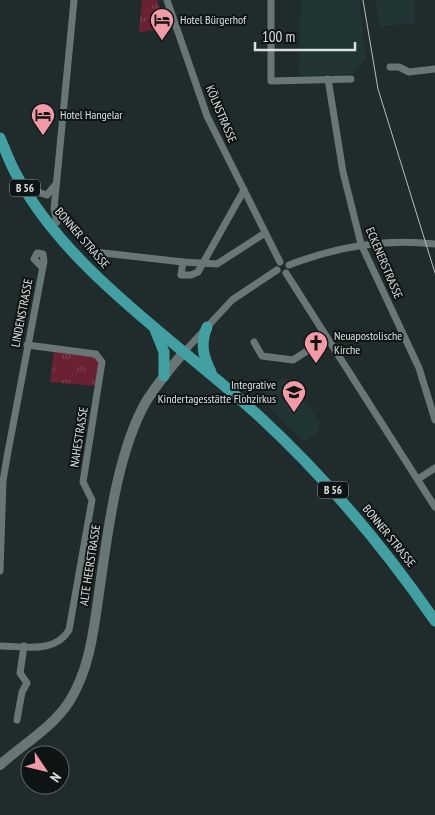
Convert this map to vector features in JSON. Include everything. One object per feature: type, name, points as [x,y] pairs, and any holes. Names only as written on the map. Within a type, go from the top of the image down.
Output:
[{"type":"main road","name":"BONNER STRASSE","points":[[2,142],[57,222],[115,293]]},
{"type":"main road","name":"BONNER STRASSE","points":[[2,142],[15,172],[45,217],[78,256],[115,293],[260,418],[324,480],[399,568],[435,621]]},
{"type":"main road","points":[[154,326],[164,352],[164,376]]},
{"type":"main road","points":[[207,326],[203,339],[203,351],[213,376]]},
{"type":"street","points":[[57,222],[54,209],[74,0]]},
{"type":"street","name":"KÖLNSTRASSE","points":[[167,0],[207,116],[280,262]]},
{"type":"street","points":[[271,0],[271,81],[351,78]]},
{"type":"street","points":[[390,67],[399,67],[409,72],[435,69]]},
{"type":"street","name":"ECKENERSTRASSE","points":[[328,79],[343,172],[361,244],[419,368],[435,420]]},
{"type":"street","points":[[34,190],[47,195],[58,182]]},
{"type":"street","points":[[183,262],[181,275],[191,275],[198,272],[211,245],[244,190]]},
{"type":"street","points":[[95,252],[216,264],[265,233]]},
{"type":"street","points":[[277,270],[282,274],[287,269],[322,252],[361,244],[435,244]]},
{"type":"street","points":[[277,270],[277,264],[286,262],[287,269],[327,338],[435,507]]},
{"type":"street","name":"LINDENSTRASSE","points":[[0,571],[3,457],[42,267]]},
{"type":"street","points":[[184,352],[232,300],[277,270]]},
{"type":"street","points":[[254,342],[262,356],[293,360],[327,338]]},
{"type":"street","name":"NAHESTRASSE","points":[[0,646],[50,646],[64,638],[69,630],[92,500],[83,482],[102,362],[96,354],[27,345]]},
{"type":"street","name":"ALTE HEERSTRASSE","points":[[0,765],[61,713],[84,672],[91,646],[108,529],[121,471],[138,420],[147,400],[184,352]]},
{"type":"street","points":[[418,479],[435,468]]},
{"type":"street","points":[[17,720],[22,692],[27,683],[20,673],[24,646]]},
{"type":"shaded area","points":[[301,0],[359,0],[366,58],[352,74],[299,76]]},
{"type":"shaded area","points":[[376,0],[414,0],[415,23],[379,27]]},
{"type":"shaded area","name":"Integrative Kindertagesstätte Flohzirkus","points":[[285,377],[302,402],[304,400],[320,423],[318,433],[303,441],[257,395]]},
{"type":"green space","points":[[142,0],[157,0],[163,18],[170,21],[172,28],[139,32]]},
{"type":"green space","points":[[54,352],[95,357],[100,363],[96,386],[50,382]]},
{"type":"tram line","points":[[363,0],[378,89],[435,273]]},
{"type":"place","name":"Hotel Bürgerhof","points":[[162,41]]},
{"type":"place","name":"Hotel Hangelar","points":[[43,136]]},
{"type":"place","name":"Neuapostolische Kirche","points":[[316,364]]},
{"type":"place","name":"Integrative Kindertagesstätte Flohzirkus","points":[[294,413]]}]
